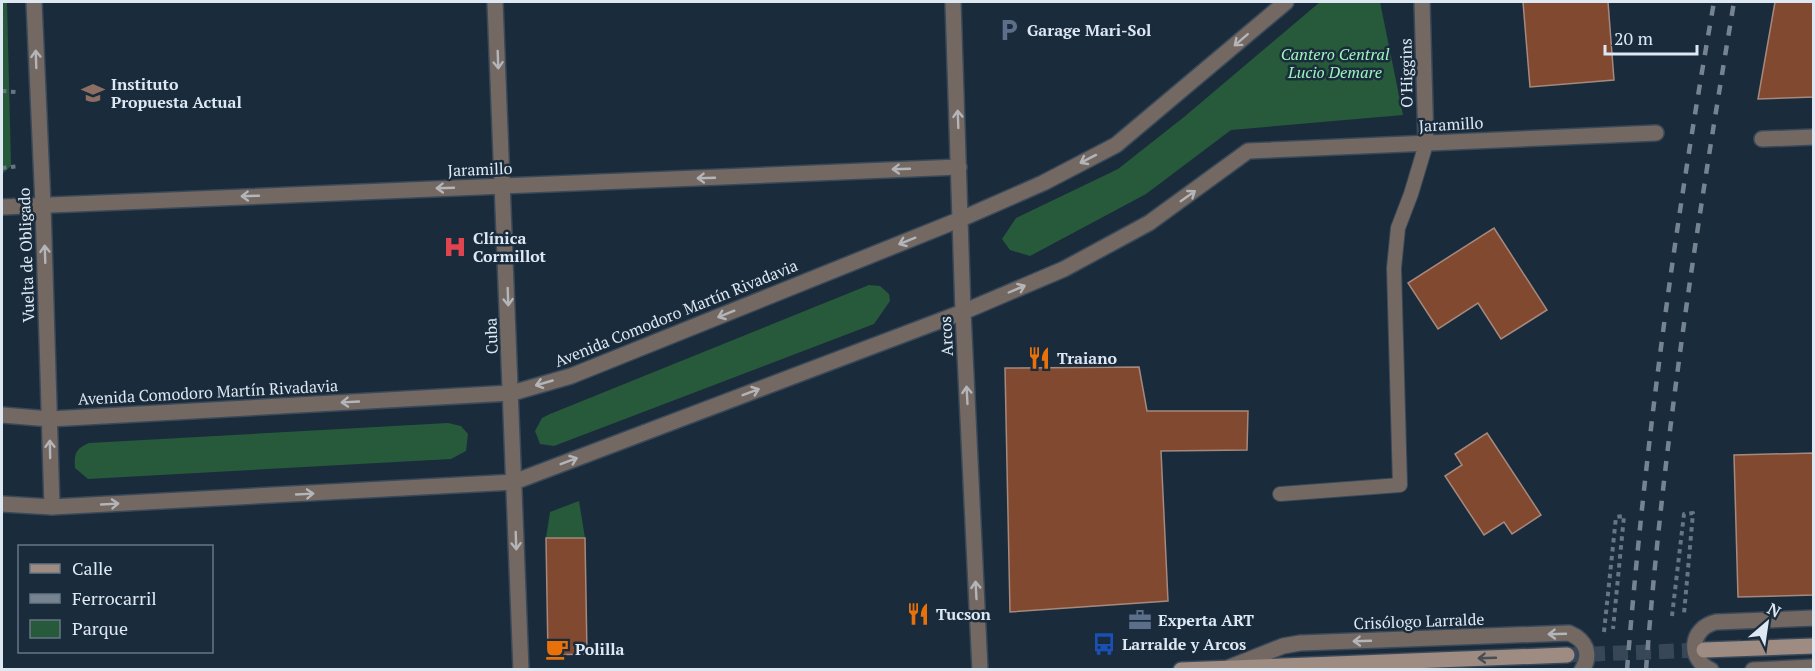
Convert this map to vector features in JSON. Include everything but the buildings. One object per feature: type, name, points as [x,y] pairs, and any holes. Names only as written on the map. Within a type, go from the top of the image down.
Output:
[{"type":"street","name":"Vuelta de Obligado","points":[[34,2],[52,507]]},
{"type":"street","name":"Cuba","points":[[495,2],[521,669]]},
{"type":"street","name":"Arcos","points":[[953,2],[963,312],[980,669]]},
{"type":"street","name":"Avenida Comodoro Martín Rivadavia","points":[[2,415],[50,418],[512,393],[572,376],[961,219],[1043,183],[1116,145],[1286,2]]},
{"type":"street","name":"O'Higgins","points":[[1422,2],[1426,144]]},
{"type":"street","name":"Jaramillo","points":[[963,312],[1064,270],[1149,223],[1248,151],[1656,133]]},
{"type":"street","points":[[1762,139],[1814,137]]},
{"type":"street","name":"Jaramillo","points":[[2,207],[959,167]]},
{"type":"street","points":[[2,504],[52,507],[514,482],[963,312]]},
{"type":"street","points":[[1711,669],[1698,660],[1694,648],[1696,636],[1708,624],[1814,618]]},
{"type":"street","name":"Crisólogo Larralde","points":[[1233,669],[1283,646],[1300,643],[1569,633],[1582,640],[1587,650],[1587,661],[1582,669]]},
{"type":"street","points":[[1704,650],[1814,646]]},
{"type":"street","name":"Crisólogo Larralde","points":[[1181,669],[1233,669],[1567,655]]},
{"type":"street","points":[[1753,669],[1814,667]]},
{"type":"lane","points":[[1280,494],[1400,485],[1395,258],[1398,228],[1426,144]]},
{"type":"path","points":[[1672,616],[1684,514],[1693,513],[1683,622]]},
{"type":"path","points":[[1604,632],[1616,517],[1624,516],[1613,628]]},
{"type":"green space","points":[[2,2],[7,2],[11,166],[2,174]]},
{"type":"green space","name":"Cantero Central Lucio Demare","points":[[1320,2],[1380,2],[1403,115],[1231,130],[1146,194],[1030,256],[1010,250],[1002,239],[1016,218],[1118,169],[1184,117]]},
{"type":"green space","points":[[869,285],[880,286],[889,294],[890,301],[874,324],[554,446],[540,444],[535,431],[542,418],[550,414]]},
{"type":"green space","points":[[448,423],[461,426],[468,434],[466,451],[451,459],[88,479],[75,468],[76,452],[89,443]]},
{"type":"green space","points":[[579,501],[585,538],[546,538],[550,512]]},
{"type":"tunnel","points":[[1567,655],[1704,650]]},
{"type":"railway","points":[[1627,670],[1652,418],[1686,168],[1714,2]]},
{"type":"railway","points":[[1646,670],[1653,586],[1682,334],[1734,2]]},
{"type":"place","name":"Garage Mari-Sol","points":[[1009,30]]},
{"type":"place","name":"Instituto Propuesta Actual","points":[[93,93]]},
{"type":"place","name":"Clínica Cormillot","points":[[455,247]]},
{"type":"place","name":"Traiano","points":[[1039,358]]},
{"type":"place","name":"Tucson","points":[[918,614]]},
{"type":"place","name":"Experta ART","points":[[1140,620]]},
{"type":"place","name":"Larralde y Arcos","points":[[1104,644]]},
{"type":"place","name":"Polilla","points":[[557,649]]}]
